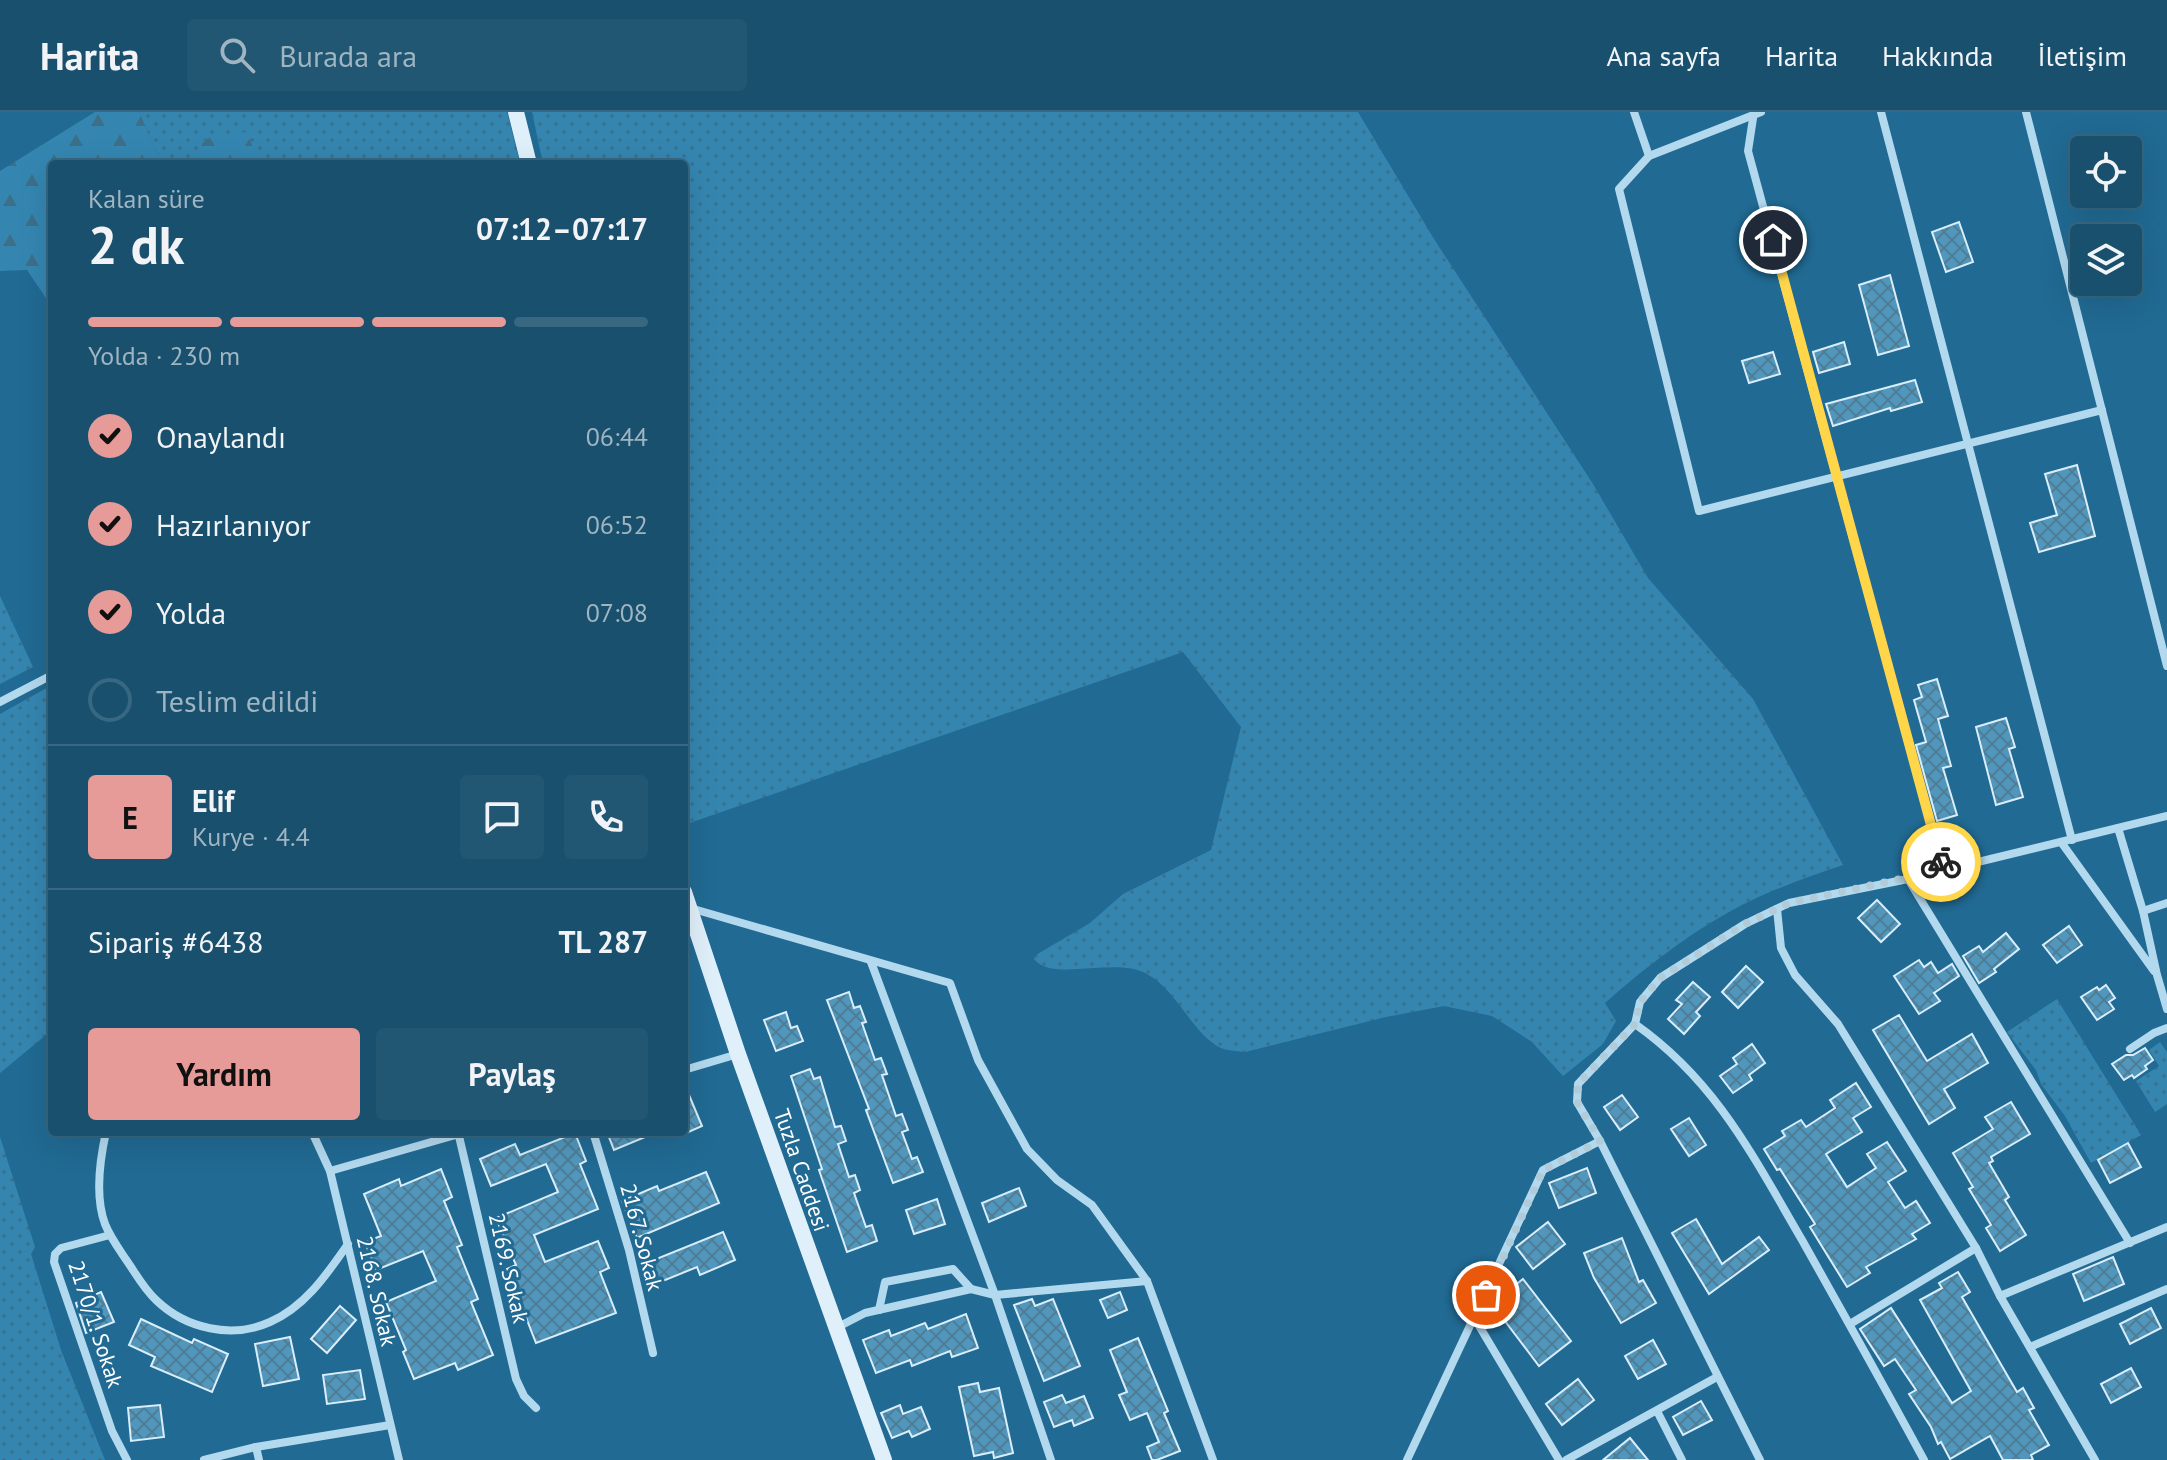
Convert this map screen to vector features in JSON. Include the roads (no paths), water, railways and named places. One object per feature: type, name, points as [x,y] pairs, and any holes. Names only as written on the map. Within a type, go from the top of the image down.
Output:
[{"type":"main road","points":[[516,112],[528,160]]},
{"type":"main road","name":"Tuzla Caddesi","points":[[688,906],[835,1329],[884,1460]]},
{"type":"street","points":[[1634,112],[1649,156]]},
{"type":"street","points":[[1881,112],[2072,840]]},
{"type":"street","points":[[2026,112],[2167,666]]},
{"type":"street","points":[[1757,113],[1649,156],[1619,189],[1699,511],[2102,410]]},
{"type":"street","points":[[1757,113],[1748,151],[1943,870]]},
{"type":"street","points":[[0,702],[48,677]]},
{"type":"street","points":[[1760,1460],[1600,1141],[1577,1102],[1578,1084],[1635,1024],[1640,1002],[1660,978],[1745,924],[1789,903],[1908,879],[2167,816]]},
{"type":"street","points":[[2118,828],[2143,911],[2167,1009]]},
{"type":"street","points":[[2061,842],[2157,975]]},
{"type":"street","points":[[1908,879],[2130,1243]]},
{"type":"street","points":[[688,901],[871,962],[950,983],[978,1060],[1027,1149],[1057,1180],[1092,1205],[1147,1281],[1213,1460]]},
{"type":"street","points":[[2143,911],[2167,903]]},
{"type":"street","points":[[1777,909],[1781,948],[1795,975],[1838,1024],[1976,1248],[2000,1296],[2095,1460]]},
{"type":"street","points":[[871,962],[995,1295],[1051,1460]]},
{"type":"street","points":[[1635,1024],[1660,1042],[1736,1125],[1924,1460]]},
{"type":"street","points":[[2130,1049],[2167,1028]]},
{"type":"street","points":[[688,1069],[738,1054]]},
{"type":"street","points":[[106,1136],[99,1195],[104,1222],[145,1288],[157,1301],[182,1317],[222,1332],[246,1330],[271,1322],[296,1307],[323,1279],[348,1244]]},
{"type":"street","name":"2168. Sokak","points":[[314,1136],[330,1171],[399,1460]]},
{"type":"street","points":[[330,1171],[451,1136]]},
{"type":"street","name":"2169. Sokak","points":[[462,1136],[516,1379],[524,1396],[536,1408]]},
{"type":"street","name":"2167. Sokak","points":[[594,1136],[629,1250],[653,1353]]},
{"type":"street","points":[[1407,1460],[1543,1170],[1600,1141]]},
{"type":"street","points":[[2000,1296],[2167,1227]]},
{"type":"street","name":"2170/1. Sokak","points":[[110,1235],[61,1248],[55,1254],[54,1262],[112,1431],[127,1460]]},
{"type":"street","points":[[1850,1324],[1976,1248]]},
{"type":"street","points":[[879,1310],[885,1282],[953,1269],[971,1289]]},
{"type":"street","points":[[835,1329],[865,1313],[971,1289],[995,1295],[1147,1281]]},
{"type":"street","points":[[2030,1347],[2167,1289]]},
{"type":"street","points":[[1475,1319],[1559,1460]]},
{"type":"street","points":[[1566,1460],[1717,1377]]},
{"type":"street","points":[[1657,1411],[1682,1460]]},
{"type":"street","points":[[204,1460],[256,1447],[390,1425]]},
{"type":"street","points":[[256,1447],[259,1460]]}]
